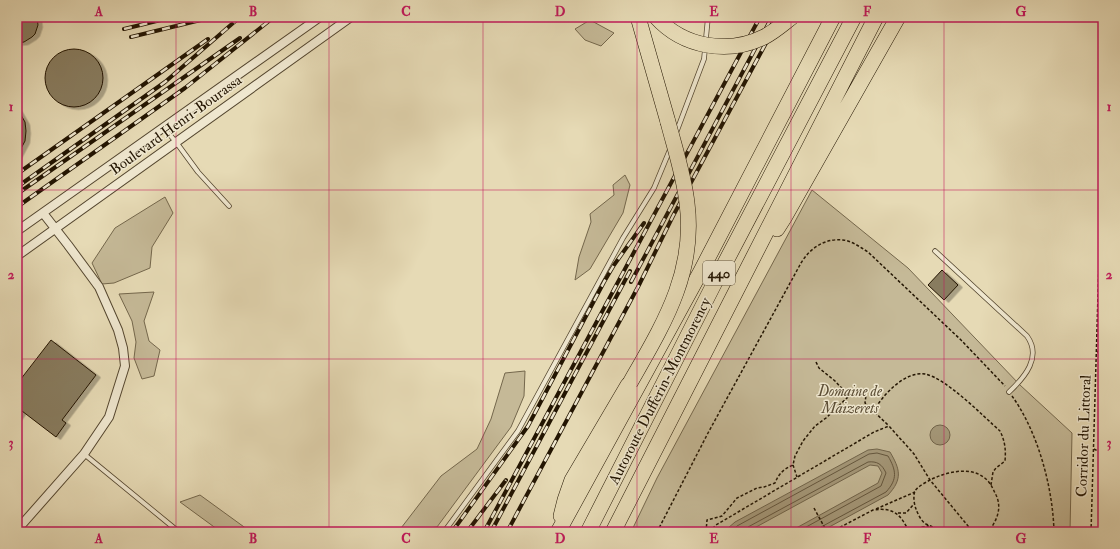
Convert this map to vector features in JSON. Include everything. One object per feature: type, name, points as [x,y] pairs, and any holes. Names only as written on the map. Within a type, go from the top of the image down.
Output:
[{"type":"highway","points":[[558,532],[564,500],[572,480],[630,383],[669,311],[686,262],[689,228],[688,202],[668,122],[638,17]]},
{"type":"highway","points":[[656,17],[680,36],[696,43],[723,47],[748,43],[764,36],[792,17]]},
{"type":"highway","points":[[558,532],[701,271],[833,17]]},
{"type":"highway","name":"Autoroute Dufferin-Montmorency","points":[[588,532],[713,286],[854,17]]},
{"type":"highway","name":"Autoroute Dufferin-Montmorency","points":[[613,532],[876,17]]},
{"type":"highway","points":[[739,284],[784,218],[898,17]]},
{"type":"street","name":"Boulevard Henri-Bourassa","points":[[17,231],[320,17]]},
{"type":"street","name":"Boulevard Henri-Bourassa","points":[[17,256],[350,17]]},
{"type":"street","points":[[17,530],[84,454],[110,417],[124,366],[123,348],[118,330],[99,287],[43,213]]},
{"type":"lane","points":[[444,532],[518,431],[623,238],[654,188],[679,127],[704,58],[708,17]]},
{"type":"lane","points":[[163,128],[176,142],[198,172],[229,206]]},
{"type":"lane","points":[[935,251],[1032,342],[1034,354],[1032,361],[1022,379],[1009,392]]},
{"type":"lane","points":[[84,454],[179,532]]},
{"type":"path","name":"Corridor du Littoral","points":[[1091,532],[1103,126]]},
{"type":"path","points":[[1099,230],[1103,233]]},
{"type":"path","points":[[657,532],[708,433],[806,255],[816,246],[827,241],[843,240],[868,252],[961,340],[1003,383],[1027,423],[1038,449],[1047,476],[1052,499],[1054,532]]},
{"type":"path","points":[[1096,350],[1103,359]]},
{"type":"path","points":[[816,362],[819,368],[835,381],[849,396]]},
{"type":"path","points":[[873,412],[887,392],[910,376],[924,374],[935,377],[946,384],[1000,431],[1006,447],[1005,461],[993,472],[991,485]]},
{"type":"path","points":[[798,478],[793,466],[795,456],[803,441],[815,426],[826,418],[849,396],[861,391],[866,395],[865,403],[889,426],[914,454],[930,480],[973,532]]},
{"type":"path","points":[[707,532],[716,525],[874,432],[889,426]]},
{"type":"path","points":[[1093,449],[1103,454]]},
{"type":"path","points":[[707,532],[707,520],[722,516],[737,498],[757,488],[775,483],[778,475],[785,469],[793,466]]},
{"type":"path","points":[[831,532],[873,510],[915,492],[921,485],[941,474],[970,472],[986,479],[997,497],[999,511],[988,532]]},
{"type":"path","points":[[915,492],[914,504],[918,515],[924,523],[952,532]]},
{"type":"path","points":[[873,510],[880,509],[897,513],[906,513],[914,504]]},
{"type":"path","points":[[814,508],[826,531]]},
{"type":"path","points":[[897,513],[904,521],[909,532]]},
{"type":"path","points":[[913,532],[922,527],[930,526]]},
{"type":"green space","points":[[590,20],[614,33],[601,46],[585,40],[575,29]]},
{"type":"green space","points":[[625,175],[630,185],[623,213],[590,269],[575,280],[579,257],[591,222],[590,214],[614,195],[613,185]]},
{"type":"green space","name":"Domaine de Maizerets","points":[[812,190],[908,268],[1020,385],[1072,433],[1070,532],[631,532],[657,478]]},
{"type":"green space","points":[[165,197],[173,213],[152,247],[150,268],[114,283],[102,284],[92,263],[115,228]]},
{"type":"green space","points":[[154,292],[144,321],[149,341],[160,350],[154,376],[142,379],[134,358],[136,342],[132,321],[119,294]]},
{"type":"green space","points":[[525,371],[524,396],[511,427],[437,527],[398,532],[441,476],[477,449],[491,419],[505,373]]},
{"type":"green space","points":[[200,495],[251,532],[221,532],[180,502]]},
{"type":"water","points":[[940,425],[947,428],[950,435],[947,442],[940,445],[933,442],[930,435],[933,428]]},
{"type":"water","points":[[877,449],[890,452],[898,469],[898,479],[888,495],[820,532],[789,532],[878,483],[882,473],[878,466],[870,465],[747,532],[727,532],[728,528],[735,522],[868,450]]},
{"type":"building","points":[[17,17],[37,17],[38,25],[35,34],[32,37],[24,42],[17,43]]},
{"type":"building","points":[[74,49],[90,54],[98,62],[103,78],[98,94],[90,102],[74,107],[58,102],[50,94],[45,78],[50,62],[58,54]]},
{"type":"building","points":[[17,108],[25,122],[26,131],[25,141],[17,156]]},
{"type":"building","points":[[942,270],[958,285],[944,300],[928,285]]},
{"type":"building","points":[[51,340],[96,375],[62,420],[66,423],[56,437],[22,411],[17,418],[17,384]]},
{"type":"railway","points":[[124,29],[173,17]]},
{"type":"railway","points":[[131,37],[213,17]]},
{"type":"railway","points":[[17,187],[165,82],[240,17]]},
{"type":"railway","points":[[17,207],[185,88],[274,17]]},
{"type":"railway","points":[[484,532],[760,17]]},
{"type":"railway","points":[[631,282],[772,17]]},
{"type":"railway","points":[[507,532],[639,285],[673,216],[780,17]]},
{"type":"railway","points":[[17,194],[240,38]]},
{"type":"railway","points":[[17,174],[208,39]]},
{"type":"railway","points":[[452,532],[528,426],[604,282],[614,265],[644,223]]},
{"type":"railway","points":[[491,532],[630,271]]},
{"type":"railway","points":[[467,532],[506,480]]}]
